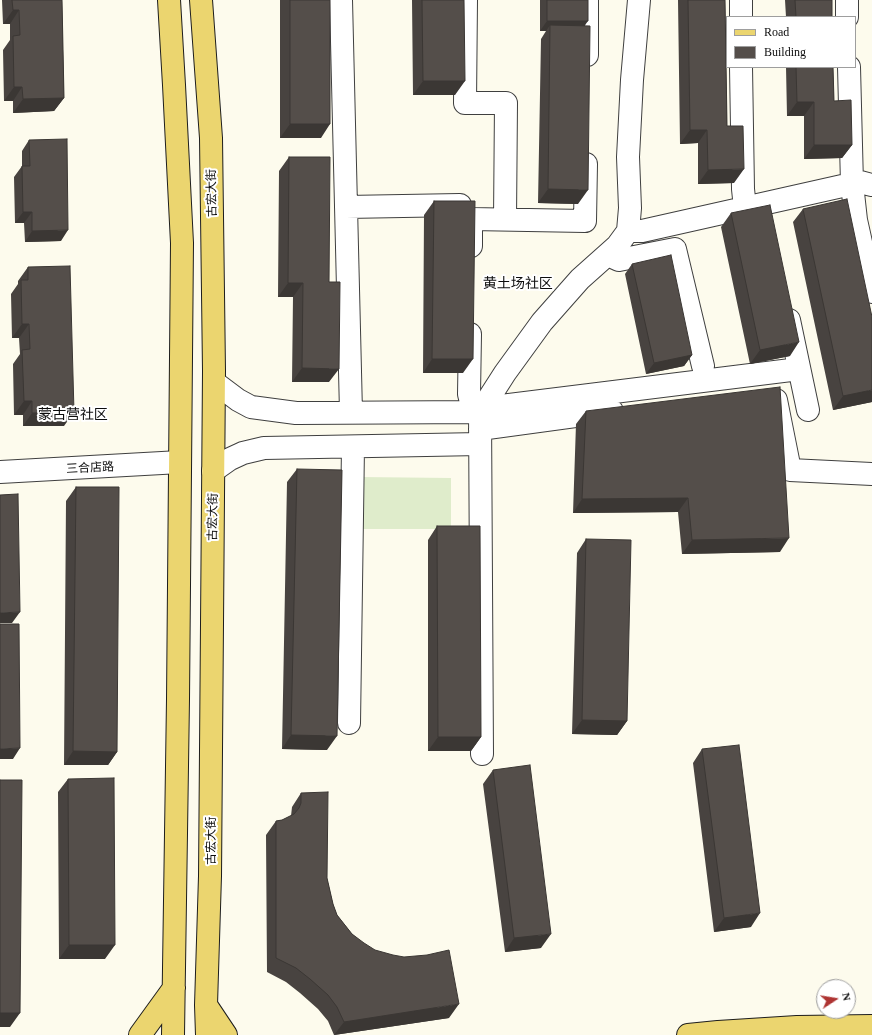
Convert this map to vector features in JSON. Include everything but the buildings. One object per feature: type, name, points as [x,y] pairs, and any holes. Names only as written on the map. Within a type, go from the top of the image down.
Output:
[{"type":"main road","points":[[169,0],[182,243],[178,722],[173,1035]]},
{"type":"main road","name":"古宏大街","points":[[201,0],[211,138],[214,382],[210,876],[206,1005],[207,1035]]},
{"type":"main road","points":[[179,613],[212,612]]},
{"type":"main road","points":[[140,1035],[174,988]]},
{"type":"main road","points":[[206,1005],[226,1035]]},
{"type":"main road","points":[[688,1035],[797,1027],[872,1026]]},
{"type":"street","points":[[341,0],[351,412]]},
{"type":"street","points":[[466,0],[465,103],[506,103],[505,219]]},
{"type":"street","points":[[587,0],[587,71]]},
{"type":"street","points":[[480,428],[505,373],[542,322],[580,279],[617,246],[628,230],[630,208],[628,157],[632,80],[639,0]]},
{"type":"street","points":[[740,0],[741,16]]},
{"type":"street","points":[[847,0],[847,16]]},
{"type":"street","points":[[742,68],[743,189],[768,226]]},
{"type":"street","points":[[849,68],[862,184],[856,220],[872,292]]},
{"type":"street","points":[[471,219],[585,221],[586,142]]},
{"type":"street","points":[[628,230],[642,230],[862,184]]},
{"type":"street","points":[[346,207],[468,205],[471,219],[471,267]]},
{"type":"street","points":[[608,255],[619,260],[675,249],[703,366]]},
{"type":"street","points":[[785,301],[808,410]]},
{"type":"street","points":[[470,315],[469,394],[480,428],[482,754]]},
{"type":"street","points":[[480,428],[501,406],[799,369]]},
{"type":"street","points":[[214,382],[238,400],[251,407],[296,413],[351,412],[480,428]]},
{"type":"street","points":[[213,471],[230,459],[243,453],[264,448],[353,447],[480,428],[778,388],[790,470],[872,474]]},
{"type":"street","points":[[349,723],[353,447]]},
{"type":"street","name":"三合店路","points":[[0,472],[180,462]]},
{"type":"green space","points":[[360,477],[451,478],[451,529],[360,529]]},
{"type":"district","name":"黄土场社区","points":[[518,283]]},
{"type":"district","name":"蒙古营社区","points":[[73,414]]}]
